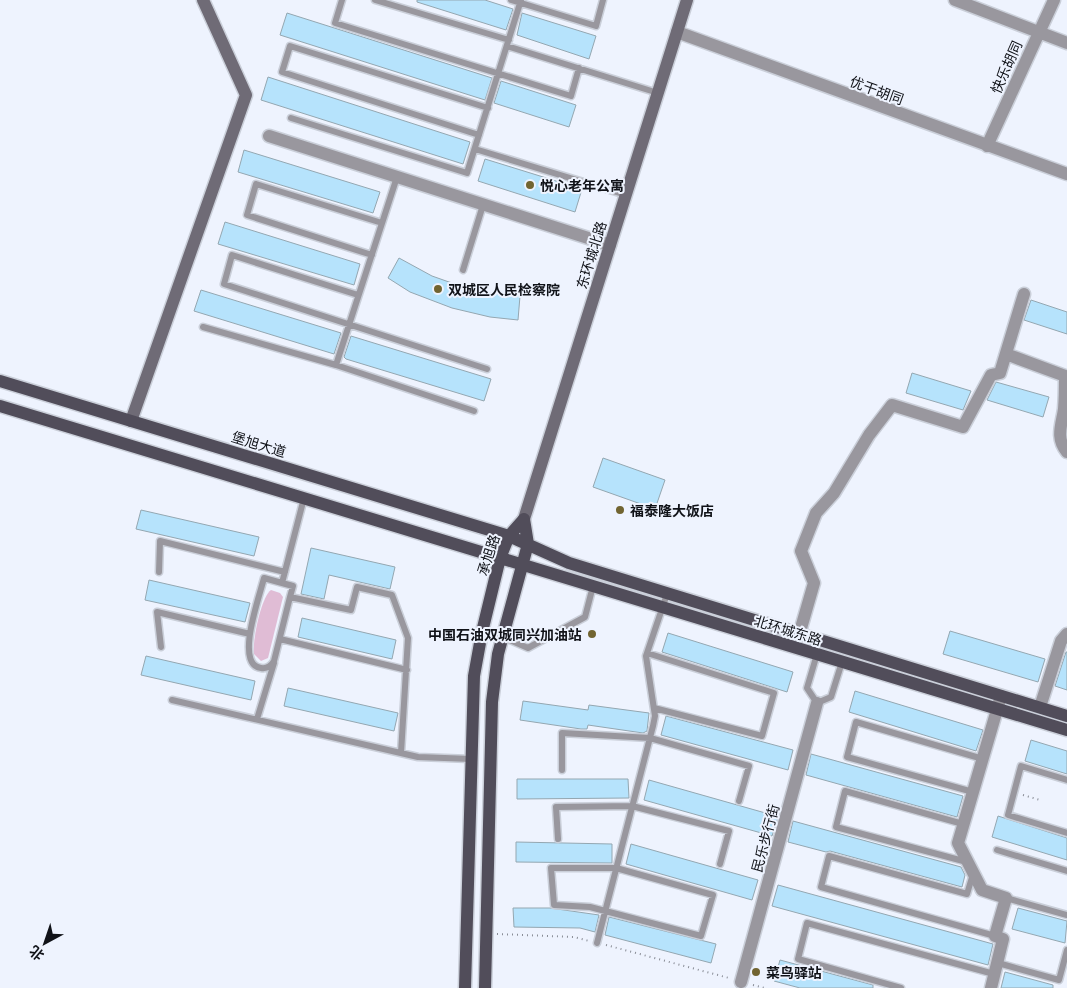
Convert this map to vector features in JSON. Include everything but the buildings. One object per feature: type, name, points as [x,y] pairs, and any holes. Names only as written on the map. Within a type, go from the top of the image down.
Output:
[{"type":"main road","points":[[131,420],[246,95],[202,0]]},
{"type":"main road","name":"东环城北路","points":[[524,519],[687,0]]},
{"type":"main road","name":"堡旭大道","points":[[0,382],[131,420],[509,536]]},
{"type":"main road","points":[[0,406],[500,558]]},
{"type":"main road","points":[[485,988],[492,702],[496,668],[503,637],[528,544],[524,519]]},
{"type":"main road","name":"承旭路","points":[[465,988],[474,676],[482,632],[500,558],[509,536],[524,519]]},
{"type":"main road","name":"北环城东路","points":[[509,536],[568,563],[1067,716]]},
{"type":"main road","name":"北环城东路","points":[[500,558],[1067,730]]},
{"type":"street","points":[[956,0],[1067,43]]},
{"type":"street","name":"快乐胡同","points":[[987,146],[1054,0]]},
{"type":"street","name":"优干胡同","points":[[677,32],[1067,174]]},
{"type":"street","points":[[269,136],[610,245]]},
{"type":"street","points":[[799,635],[814,583],[801,551],[816,513],[834,493],[869,435],[892,406],[963,427],[991,375],[1000,373],[1024,294]]},
{"type":"street","points":[[1006,354],[1065,376],[1064,409],[1059,432],[1063,447],[1067,452]]},
{"type":"street","points":[[1040,707],[1061,641],[1067,634]]},
{"type":"street","points":[[991,988],[1003,939],[995,936],[1006,898],[982,890],[958,843],[1002,696]]},
{"type":"street","name":"民乐步行街","points":[[742,982],[817,703]]},
{"type":"lane","points":[[342,0],[335,23],[571,96],[579,68]]},
{"type":"lane","points":[[376,0],[658,93]]},
{"type":"lane","points":[[512,0],[596,26],[603,0]]},
{"type":"lane","points":[[291,118],[467,174],[520,1]]},
{"type":"lane","points":[[479,135],[282,72],[290,46],[488,108]]},
{"type":"lane","points":[[475,149],[626,194]]},
{"type":"lane","points":[[336,365],[397,177]]},
{"type":"lane","points":[[372,255],[247,215],[256,184],[382,223]]},
{"type":"lane","points":[[463,270],[483,205]]},
{"type":"lane","points":[[358,295],[232,255],[224,284],[487,369]]},
{"type":"lane","points":[[203,327],[336,365],[474,411]]},
{"type":"lane","points":[[282,583],[304,498]]},
{"type":"lane","points":[[159,572],[160,541],[285,572]]},
{"type":"lane","points":[[257,719],[274,661],[280,639],[293,586],[264,578],[247,650],[249,659],[254,666],[262,668],[270,666],[274,661]]},
{"type":"lane","points":[[503,637],[528,648],[585,617],[593,586]]},
{"type":"lane","points":[[290,597],[351,610],[357,587],[392,595],[408,638],[401,753]]},
{"type":"lane","points":[[597,943],[655,716],[646,664],[647,653],[667,594]]},
{"type":"lane","points":[[161,646],[157,612],[250,634]]},
{"type":"lane","points":[[280,639],[407,670]]},
{"type":"lane","points":[[647,653],[774,693],[762,736],[654,708]]},
{"type":"lane","points":[[817,654],[807,688],[817,703],[831,697],[842,662]]},
{"type":"lane","points":[[172,700],[418,757],[471,758]]},
{"type":"lane","points":[[973,792],[847,757],[856,722],[983,759]]},
{"type":"lane","points":[[562,770],[562,732],[650,738],[749,766],[739,801]]},
{"type":"lane","points":[[1067,780],[1021,766],[1008,815],[1067,833]]},
{"type":"lane","points":[[963,824],[845,791],[836,827],[971,868],[967,894],[829,856],[821,887],[995,936]]},
{"type":"lane","points":[[558,840],[556,807],[632,806],[729,831],[720,864]]},
{"type":"lane","points":[[997,850],[1067,871]]},
{"type":"lane","points":[[551,868],[616,868],[713,895],[701,936],[605,911],[590,906],[554,905],[551,868]]},
{"type":"lane","points":[[1006,898],[1067,915]]},
{"type":"lane","points":[[902,988],[798,960],[807,923],[996,969],[1058,980],[1067,950]]},
{"type":"path","points":[[1014,793],[1040,800]]},
{"type":"path","points":[[486,934],[574,937],[765,988]]},
{"type":"shaded area","points":[[271,590],[280,593],[283,597],[268,658],[261,661],[254,654],[254,640],[264,601]]},
{"type":"place","name":"悦心老年公寓","points":[[530,185]]},
{"type":"place","name":"双城区人民检察院","points":[[438,289]]},
{"type":"place","name":"福泰隆大饭店","points":[[620,510]]},
{"type":"place","name":"中国石油双城同兴加油站","points":[[592,634]]},
{"type":"place","name":"菜鸟驿站","points":[[756,972]]}]
